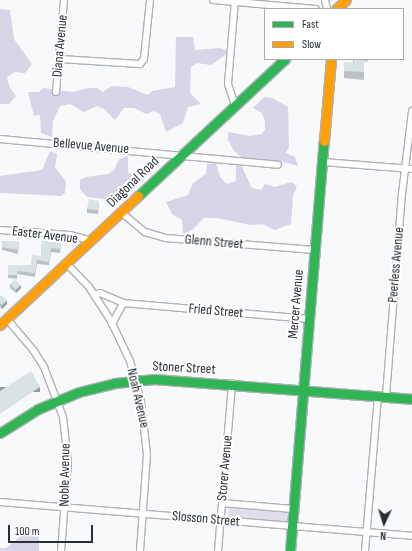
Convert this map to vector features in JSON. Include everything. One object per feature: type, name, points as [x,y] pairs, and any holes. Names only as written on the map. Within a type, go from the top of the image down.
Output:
[{"type":"street","name":"Diana Avenue","points":[[56,92],[64,0]]},
{"type":"street","points":[[60,59],[140,64],[144,59],[150,0]]},
{"type":"street","points":[[213,0],[306,8]]},
{"type":"street","points":[[337,8],[346,0]]},
{"type":"street","points":[[235,1],[228,84],[235,106]]},
{"type":"street","name":"Diagonal Road","points":[[3,322],[89,240],[122,213],[181,155],[284,60]]},
{"type":"street","name":"Mercer Avenue","points":[[290,551],[331,60]]},
{"type":"street","name":"Peerless Avenue","points":[[366,551],[412,110]]},
{"type":"street","name":"Bellevue Avenue","points":[[0,139],[278,165]]},
{"type":"street","points":[[323,162],[412,169]]},
{"type":"street","name":"Glenn Street","points":[[122,213],[145,232],[162,237],[315,250]]},
{"type":"street","name":"Easter Avenue","points":[[0,230],[70,235],[89,240]]},
{"type":"street","name":"Noah Avenue","points":[[66,263],[94,294],[112,324],[136,381],[144,415],[147,455],[140,551]]},
{"type":"street","name":"Fried Street","points":[[94,294],[100,293],[123,303],[309,319]]},
{"type":"street","points":[[112,324],[123,303]]},
{"type":"street","name":"Noble Avenue","points":[[3,322],[39,358],[58,400],[67,444],[65,507],[61,551]]},
{"type":"street","name":"Stoner Street","points":[[0,433],[58,400],[93,388],[136,381],[164,379],[412,399]]},
{"type":"street","name":"Storer Avenue","points":[[218,551],[232,384]]},
{"type":"street","name":"Slosson Street","points":[[0,502],[412,536]]},
{"type":"street","points":[[222,503],[293,509]]},
{"type":"shaded area","points":[[0,9],[10,10],[14,39],[32,64],[25,73],[15,72],[7,77],[10,88],[16,96],[9,104],[0,104]]},
{"type":"shaded area","points":[[176,37],[193,37],[195,50],[219,48],[226,50],[228,53],[211,65],[197,63],[191,67],[190,93],[201,104],[188,107],[183,123],[166,132],[160,114],[154,111],[146,114],[134,108],[124,108],[115,120],[104,109],[97,106],[84,112],[70,104],[60,106],[53,121],[52,137],[41,133],[40,115],[34,116],[28,92],[39,92],[43,88],[73,92],[88,88],[97,88],[103,92],[112,86],[128,87],[148,95],[152,91],[175,87]]},
{"type":"shaded area","points":[[264,97],[272,98],[288,107],[289,147],[286,153],[295,157],[298,166],[284,162],[244,159],[235,152],[228,140],[228,132],[250,136],[262,134],[265,129],[265,122],[262,113],[253,108]]},
{"type":"shaded area","points":[[50,151],[57,154],[55,167],[66,182],[65,193],[61,196],[0,193],[0,176],[42,170]]},
{"type":"shaded area","points":[[128,156],[128,173],[146,178],[123,201],[87,197],[80,189],[80,180],[86,177],[108,174],[114,170],[119,159]]},
{"type":"shaded area","points":[[216,163],[220,177],[227,184],[236,181],[236,165],[241,165],[252,188],[261,190],[265,184],[275,187],[291,182],[297,186],[293,196],[291,224],[275,230],[262,224],[251,225],[217,218],[204,218],[192,230],[183,234],[182,220],[172,214],[166,202],[188,195],[193,183],[206,174],[207,164]]},
{"type":"shaded area","points":[[229,508],[285,512],[288,513],[287,522],[228,518]]},
{"type":"shaded area","points":[[31,528],[39,529],[39,551],[0,551],[0,548],[6,548]]},
{"type":"building","points":[[354,60],[364,60],[364,72],[344,71],[344,62],[354,63]]},
{"type":"building","points":[[89,199],[99,201],[98,210],[87,209]]},
{"type":"building","points":[[2,241],[19,242],[18,250],[2,247]]},
{"type":"building","points":[[42,241],[61,243],[60,249],[51,248],[49,262],[37,260],[35,273],[17,271],[17,275],[8,275],[8,265],[31,265],[32,255],[41,256]]},
{"type":"building","points":[[15,279],[21,285],[16,290],[10,284]]},
{"type":"building","points":[[1,295],[7,300],[2,305],[0,303]]},
{"type":"building","points":[[31,371],[40,387],[0,414],[0,391]]},
{"type":"traffic: fast","points":[[138,196],[284,60]]},
{"type":"traffic: fast","points":[[290,551],[324,141]]},
{"type":"traffic: fast","points":[[0,433],[38,409],[79,392],[115,383],[155,379],[412,399]]},
{"type":"traffic: slow","points":[[337,8],[346,0]]},
{"type":"traffic: slow","points":[[324,141],[331,60]]},
{"type":"traffic: slow","points":[[0,325],[138,196]]}]
